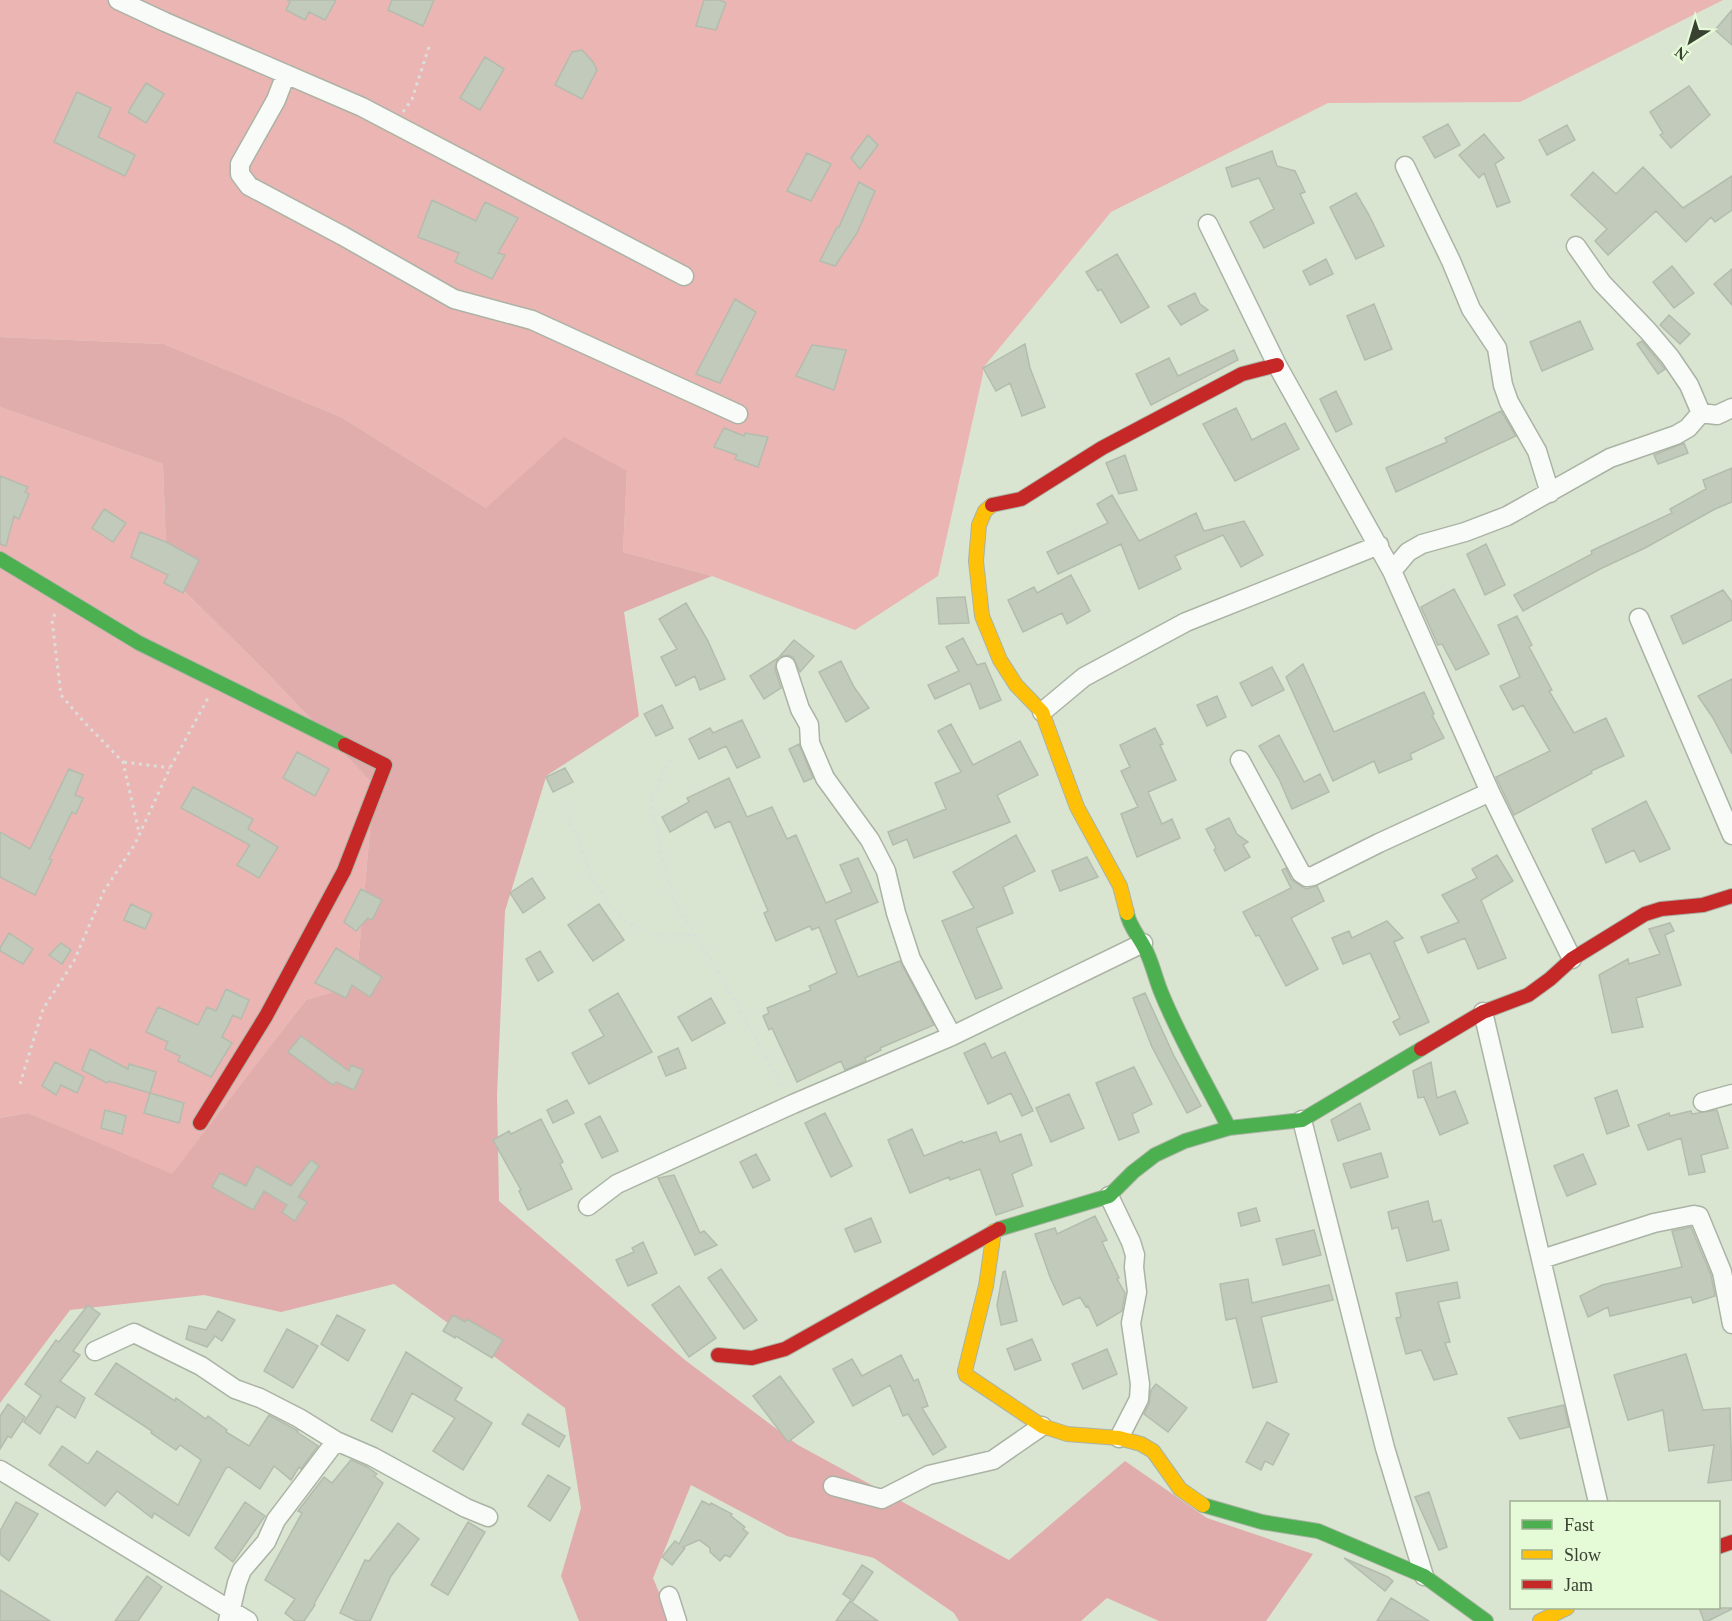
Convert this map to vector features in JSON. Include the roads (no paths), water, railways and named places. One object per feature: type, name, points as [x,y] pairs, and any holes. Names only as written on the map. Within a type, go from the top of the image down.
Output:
[{"type":"street","points":[[118,0],[362,106],[684,276]]},
{"type":"street","points":[[286,74],[276,100],[240,164],[240,174],[249,186],[454,298],[531,320],[738,414]]},
{"type":"street","points":[[1405,166],[1451,261],[1471,309],[1497,348],[1503,385],[1509,402],[1537,451],[1550,493]]},
{"type":"street","points":[[1208,224],[1277,364],[1392,571],[1490,792],[1572,959]]},
{"type":"street","points":[[1576,246],[1602,283],[1670,357],[1689,385],[1701,413]]},
{"type":"street","points":[[1229,1128],[1160,990],[1143,943],[1128,920],[1126,903],[1120,886],[1077,807],[1042,712],[1016,685],[1000,660],[982,616],[976,542],[979,525],[985,511],[994,504],[1021,499],[1102,448],[1242,374],[1277,364]]},
{"type":"street","points":[[1701,413],[1717,415],[1732,408]]},
{"type":"street","points":[[1392,571],[1408,552],[1422,544],[1466,532],[1507,516],[1610,458],[1676,435],[1688,428],[1701,413]]},
{"type":"street","points":[[1042,712],[1084,676],[1186,622],[1379,545]]},
{"type":"street","points":[[0,560],[139,643],[385,765],[344,871],[266,1016],[200,1123]]},
{"type":"street","points":[[1639,618],[1732,836]]},
{"type":"street","points":[[786,666],[800,709],[809,724],[810,743],[825,778],[870,840],[886,871],[896,913],[911,959],[952,1036]]},
{"type":"street","points":[[1240,760],[1301,873],[1307,877],[1490,792]]},
{"type":"street","points":[[718,1355],[739,1360],[759,1359],[785,1349],[994,1231],[1109,1196],[1133,1172],[1155,1155],[1185,1141],[1229,1128],[1302,1119],[1483,1011],[1528,995],[1572,959],[1646,914],[1661,909],[1703,905],[1732,896]]},
{"type":"street","points":[[588,1206],[617,1184],[792,1104],[952,1036],[1143,943]]},
{"type":"street","points":[[1483,1011],[1598,1501]]},
{"type":"street","points":[[1702,1102],[1732,1094]]},
{"type":"street","points":[[1302,1119],[1384,1448],[1424,1576]]},
{"type":"street","points":[[1109,1196],[1135,1255],[1137,1292],[1131,1323],[1140,1384],[1139,1399],[1119,1438]]},
{"type":"street","points":[[1542,1259],[1654,1223],[1699,1216],[1722,1272],[1732,1324]]},
{"type":"street","points":[[994,1231],[986,1286],[965,1371],[966,1376],[1042,1426],[1067,1434],[1119,1438],[1140,1444],[1153,1451],[1180,1490],[1201,1505],[1262,1522],[1318,1531],[1424,1576],[1486,1621]]},
{"type":"street","points":[[95,1351],[134,1333],[142,1336],[208,1370],[235,1389],[260,1398],[336,1441],[373,1457],[466,1508],[488,1517]]},
{"type":"street","points":[[832,1486],[882,1499],[929,1475],[993,1460],[1042,1426]]},
{"type":"street","points":[[229,1616],[242,1570],[266,1542],[276,1520],[336,1441]]},
{"type":"street","points":[[0,1470],[229,1616],[248,1621]]},
{"type":"street","points":[[669,1596],[677,1621]]},
{"type":"street","points":[[1540,1621],[1565,1609]]}]
